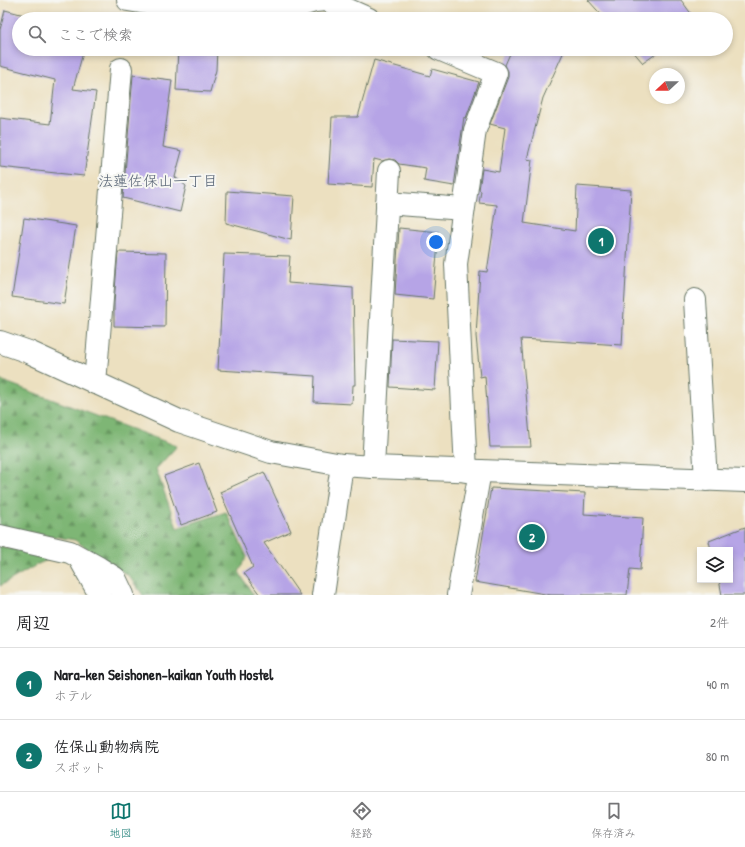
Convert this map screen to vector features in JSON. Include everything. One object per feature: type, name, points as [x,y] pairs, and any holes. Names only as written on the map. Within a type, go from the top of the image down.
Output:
[{"type":"street","points":[[128,0],[164,6],[252,10],[295,7],[315,1],[326,0],[354,12]]},
{"type":"street","points":[[456,56],[496,73],[475,130],[456,264],[473,471],[458,595]]},
{"type":"street","points":[[95,383],[121,69]]},
{"type":"street","points":[[373,467],[389,171]]},
{"type":"street","points":[[387,203],[463,209]]},
{"type":"street","points":[[696,300],[706,480]]},
{"type":"street","points":[[0,342],[30,352],[179,421],[271,452],[342,465],[373,467],[745,481]]},
{"type":"street","points":[[323,595],[342,465]]},
{"type":"street","points":[[0,536],[70,552],[115,578],[123,595]]},
{"type":"street","points":[[80,559],[100,595]]},
{"type":"green space","points":[[0,380],[177,446],[156,469],[177,528],[226,512],[247,557],[239,572],[253,595],[143,595],[128,575],[100,558],[75,540],[0,527]]},
{"type":"green space","points":[[0,546],[52,558],[38,564],[0,586]]},
{"type":"building","points":[[588,0],[681,0],[690,12],[599,12]]},
{"type":"building","points":[[5,10],[13,12],[12,56],[82,56],[73,89],[96,92],[84,176],[0,167],[0,118],[50,124],[55,80],[0,66],[0,30]]},
{"type":"building","points":[[178,56],[217,56],[216,70],[210,92],[176,90]]},
{"type":"building","points":[[509,56],[562,56],[543,98],[527,159],[532,160],[524,223],[575,231],[577,186],[631,190],[622,345],[521,339],[531,447],[490,447],[485,376],[480,377],[476,336],[480,271],[487,272],[497,205],[479,203],[481,191],[479,190],[482,169],[499,172],[505,128],[490,124],[508,77],[508,71],[505,65]]},
{"type":"building","points":[[637,56],[653,56],[643,63]]},
{"type":"building","points":[[374,60],[430,76],[432,69],[479,82],[466,118],[464,117],[454,186],[424,181],[426,168],[399,164],[395,160],[389,159],[382,161],[374,159],[372,187],[328,184],[332,117],[358,117]]},
{"type":"building","points":[[133,75],[172,80],[163,147],[182,151],[175,177],[186,186],[180,212],[123,198]]},
{"type":"building","points":[[227,191],[294,196],[291,240],[226,223]]},
{"type":"building","points":[[24,218],[76,226],[64,304],[12,297]]},
{"type":"building","points":[[399,228],[439,232],[433,299],[395,295]]},
{"type":"building","points":[[118,252],[166,253],[165,327],[114,326],[114,303]]},
{"type":"building","points":[[224,254],[290,256],[288,283],[353,288],[355,385],[353,385],[352,404],[314,402],[315,376],[218,370]]},
{"type":"building","points":[[392,339],[438,341],[435,390],[390,387]]},
{"type":"building","points":[[199,463],[217,512],[181,525],[164,476]]},
{"type":"building","points":[[264,472],[291,531],[264,543],[300,595],[260,595],[244,573],[253,567],[220,492]]},
{"type":"building","points":[[491,488],[585,493],[584,514],[643,518],[640,570],[630,569],[627,595],[551,595],[475,582]]},
{"type":"building","points":[[745,527],[745,595],[722,595],[720,583],[733,583],[733,547],[710,547],[709,541]]},
{"type":"place","name":"Nara-ken Seishonen-kaikan Youth Hostel","points":[[601,241]]},
{"type":"place","name":"佐保山動物病院","points":[[532,537]]},
{"type":"district","name":"法蓮佐保山一丁目","points":[[158,181]]}]
